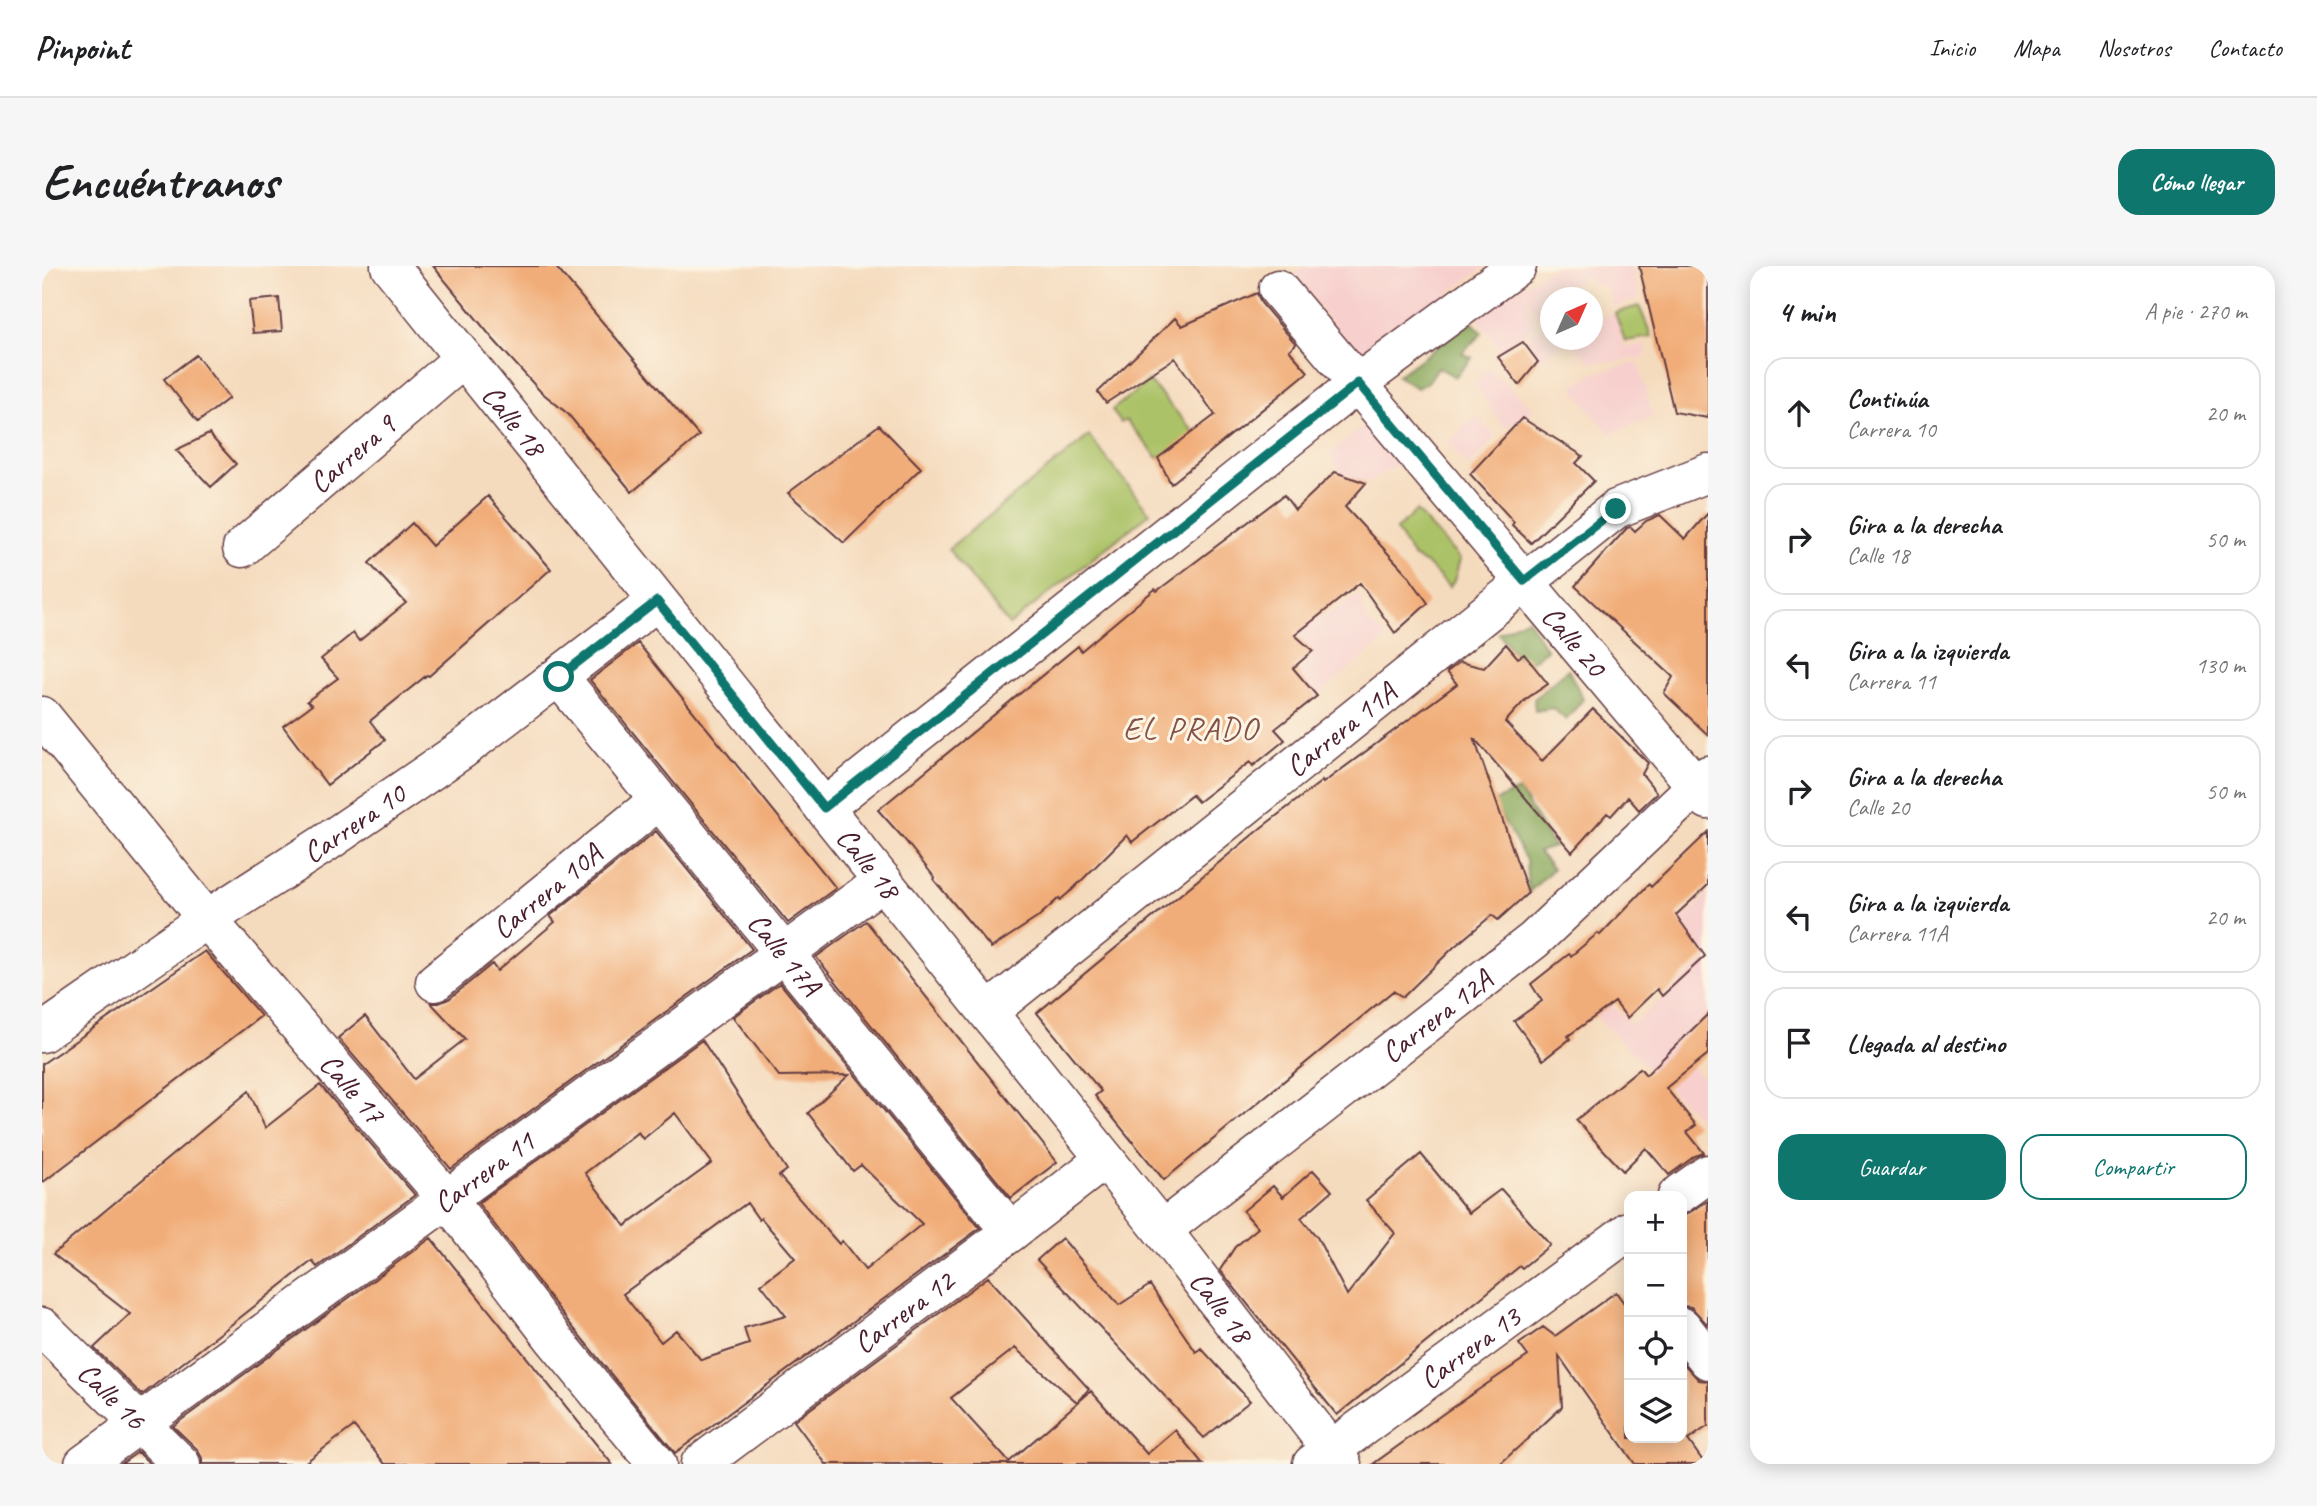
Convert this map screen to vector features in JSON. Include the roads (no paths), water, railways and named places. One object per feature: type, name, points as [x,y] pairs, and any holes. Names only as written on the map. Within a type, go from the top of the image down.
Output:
[{"type":"street","name":"Calle 18","points":[[390,266],[1162,1230],[1328,1459]]},
{"type":"street","points":[[824,808],[1358,383],[1517,266]]},
{"type":"street","name":"Calle 20","points":[[1278,289],[1524,581],[1704,787]]},
{"type":"street","name":"Carrera 9","points":[[242,548],[464,358]]},
{"type":"street","name":"Carrera 11A","points":[[988,1012],[1616,509],[1708,473]]},
{"type":"street","name":"Carrera 10","points":[[42,1033],[207,919],[452,757],[657,601]]},
{"type":"street","name":"Calle 17A","points":[[559,677],[1011,1232]]},
{"type":"street","name":"Calle 17","points":[[42,716],[207,919],[448,1200],[554,1339],[657,1464]]},
{"type":"street","name":"Carrera 12A","points":[[1162,1230],[1534,940],[1704,787]]},
{"type":"street","name":"Carrera 10A","points":[[435,982],[659,800]]},
{"type":"street","name":"Carrera 11","points":[[84,1464],[883,881]]},
{"type":"street","name":"Carrera 12","points":[[700,1464],[1105,1159]]},
{"type":"street","points":[[1684,1191],[1708,1174]]},
{"type":"street","name":"Carrera 13","points":[[1328,1459],[1624,1245]]},
{"type":"street","name":"Calle 16","points":[[42,1327],[181,1464]]},
{"type":"street","points":[[1687,1333],[1708,1360]]},
{"type":"district","name":"EL PRADO","points":[[1191,728]]}]
